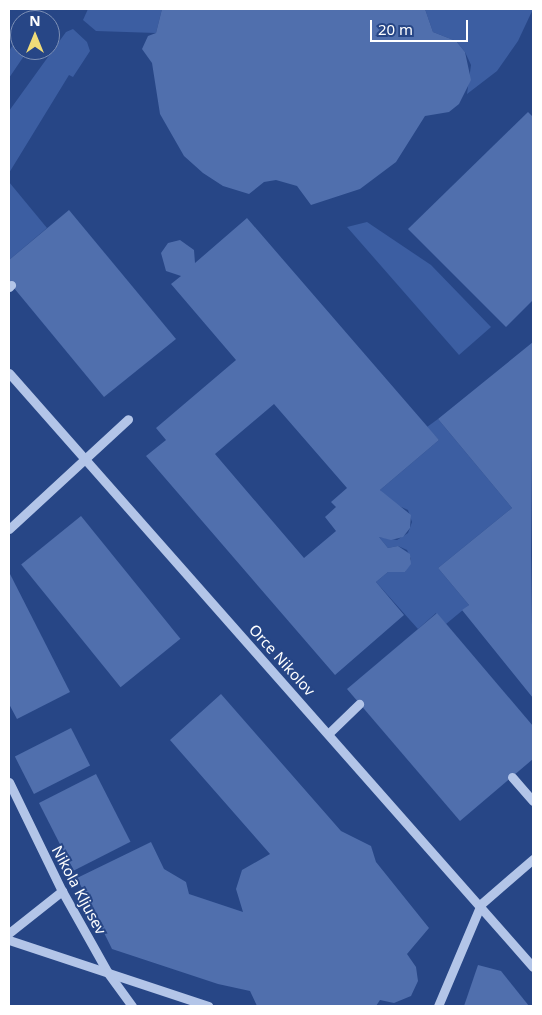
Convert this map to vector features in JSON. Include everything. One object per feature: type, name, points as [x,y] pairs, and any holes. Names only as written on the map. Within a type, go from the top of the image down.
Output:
[{"type":"street","name":"Orce Nikolov","points":[[9,373],[481,904],[533,967]]},
{"type":"street","points":[[9,529],[82,457],[128,419]]},
{"type":"street","points":[[329,733],[360,704]]},
{"type":"street","points":[[512,777],[533,801]]},
{"type":"street","name":"Nikola Kljusev","points":[[9,782],[62,891],[108,973],[132,1006]]},
{"type":"street","points":[[438,1006],[481,904],[533,859]]},
{"type":"street","points":[[9,933],[62,891]]},
{"type":"street","points":[[9,940],[208,1006]]},
{"type":"shaded area","points":[[88,9],[162,9],[156,33],[96,31],[83,20]]},
{"type":"shaded area","points":[[425,9],[533,9],[518,41],[497,71],[467,94],[471,65],[465,52],[456,41],[433,32]]},
{"type":"shaded area","points":[[73,29],[87,42],[90,51],[73,77],[69,75],[9,173],[9,111],[46,60],[60,60],[60,40],[66,32]]},
{"type":"shaded area","points":[[10,49],[10,60],[21,60],[9,78]]},
{"type":"shaded area","points":[[9,182],[47,228],[9,260]]},
{"type":"shaded area","points":[[367,222],[431,265],[491,327],[459,355],[347,227]]},
{"type":"shaded area","points":[[438,419],[512,508],[438,568],[469,605],[446,624],[436,613],[418,629],[376,582],[388,572],[405,572],[411,559],[407,550],[398,546],[388,548],[379,537],[397,540],[408,533],[412,522],[408,510],[390,502],[380,490],[439,440],[427,427]]},
{"type":"building","points":[[162,9],[425,9],[433,32],[456,41],[465,52],[471,80],[459,104],[449,112],[425,116],[396,162],[360,189],[311,205],[297,186],[276,180],[264,182],[249,194],[223,186],[203,173],[184,156],[160,114],[152,63],[142,49],[148,36],[156,33]]},
{"type":"building","points":[[528,112],[533,117],[533,300],[506,327],[408,229]]},
{"type":"building","points":[[69,210],[176,339],[104,397],[9,282],[9,260]]},
{"type":"building","points":[[247,218],[439,440],[380,490],[411,515],[410,528],[403,537],[391,540],[379,537],[388,548],[398,546],[410,554],[411,564],[405,572],[388,572],[376,582],[404,615],[335,675],[146,456],[166,440],[156,428],[236,360],[171,284],[181,276],[166,271],[161,253],[168,243],[180,240],[194,250],[195,263]],"holes":[[[274,404],[347,488],[331,502],[336,507],[325,517],[336,531],[304,558],[215,454]]]},
{"type":"building","points":[[533,342],[531,554],[533,698],[462,610],[469,605],[438,568],[512,508],[438,419]]},
{"type":"building","points":[[81,516],[180,639],[121,687],[21,564]]},
{"type":"building","points":[[10,574],[70,692],[17,719],[9,704]]},
{"type":"building","points":[[437,613],[533,726],[533,759],[460,821],[347,689]]},
{"type":"building","points":[[221,694],[341,831],[371,846],[376,862],[429,928],[407,954],[416,967],[418,981],[411,996],[394,1003],[380,1000],[376,1006],[257,1006],[250,991],[218,984],[112,949],[77,878],[151,842],[164,869],[186,882],[189,894],[243,912],[236,889],[242,870],[270,854],[170,740]]},
{"type":"building","points":[[71,728],[90,765],[34,794],[15,757]]},
{"type":"building","points":[[96,774],[131,842],[73,871],[39,803]]},
{"type":"building","points":[[478,965],[501,971],[529,1006],[464,1006]]}]
